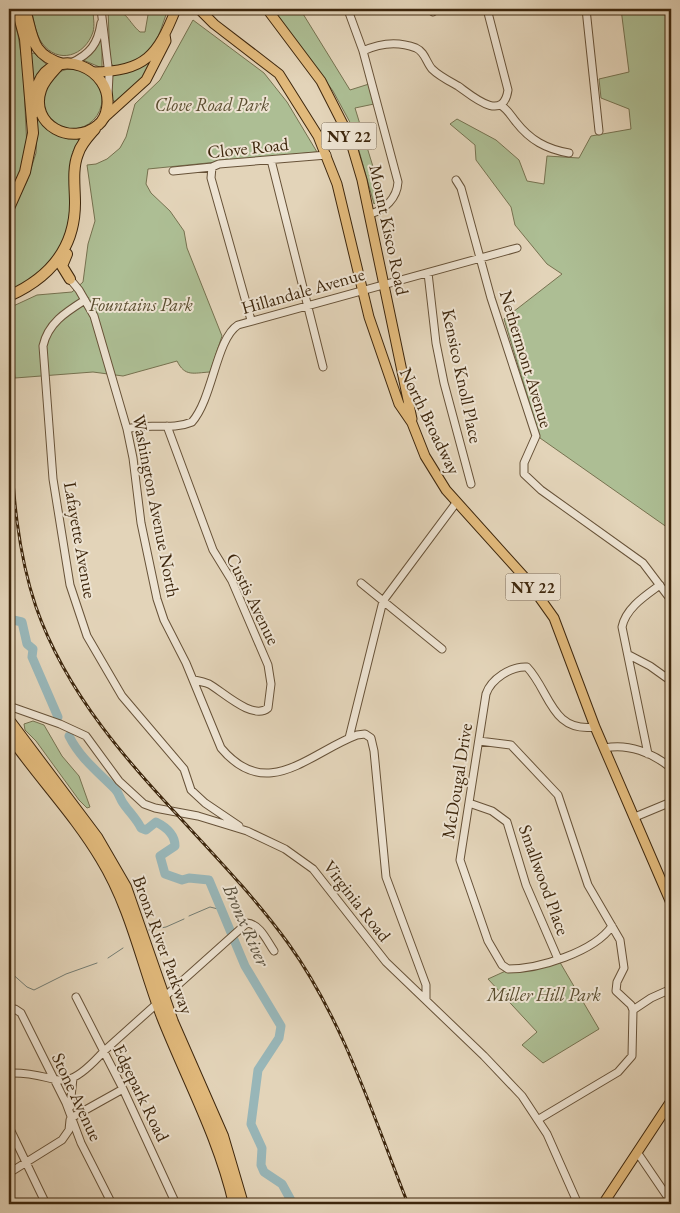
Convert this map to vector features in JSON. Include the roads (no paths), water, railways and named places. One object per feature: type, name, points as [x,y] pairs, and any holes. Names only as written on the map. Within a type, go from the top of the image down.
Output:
[{"type":"highway","points":[[9,207],[28,162],[33,133],[33,114],[25,39],[17,9]]},
{"type":"highway","points":[[25,9],[32,38],[38,50],[47,58],[64,64],[83,66],[93,72],[103,84],[108,98],[101,122],[82,145],[77,156],[73,239],[62,264],[70,280]]},
{"type":"highway","points":[[33,114],[39,81],[48,70],[64,64]]},
{"type":"highway","points":[[64,64],[46,80],[40,93],[40,108],[45,120],[56,130],[70,135],[82,133],[101,122]]},
{"type":"highway","points":[[16,293],[42,278],[58,260],[68,243],[74,214]]},
{"type":"highway","points":[[16,293],[56,273],[70,280]]},
{"type":"highway","name":"Bronx River Parkway","points":[[9,720],[92,830],[117,870],[136,913],[161,1000],[219,1127],[243,1204]]},
{"type":"highway","name":"Bronx River Parkway","points":[[9,735],[85,835],[106,867],[126,910],[209,1125],[234,1204]]},
{"type":"main road","points":[[93,72],[121,71],[139,64],[150,55],[165,35],[176,9]]},
{"type":"main road","name":"North Broadway","points":[[199,9],[220,29],[279,74],[294,95],[327,155],[337,184],[363,290],[382,357],[400,404],[412,423],[432,468],[456,503],[527,580],[546,605],[562,636],[595,727],[668,885],[671,903]]},
{"type":"main road","name":"Mount Kisco Road","points":[[267,9],[321,81],[343,120],[357,158],[412,423]]},
{"type":"main road","points":[[101,122],[146,80],[164,48],[165,35]]},
{"type":"main road","points":[[603,1204],[671,1101]]},
{"type":"street","points":[[101,9],[109,71],[108,98]]},
{"type":"street","points":[[487,9],[508,90],[500,105]]},
{"type":"street","points":[[586,9],[599,131]]},
{"type":"street","points":[[348,10],[363,51],[398,182],[396,194],[390,202],[379,212],[370,214]]},
{"type":"street","points":[[64,64],[84,57],[92,49],[99,38],[102,18]]},
{"type":"street","points":[[363,51],[386,44],[417,48],[437,73],[489,106],[500,105],[505,107],[523,132],[536,142],[548,148],[569,153]]},
{"type":"street","name":"Clove Road","points":[[173,171],[212,168],[219,164],[327,155]]},
{"type":"street","points":[[271,160],[323,367]]},
{"type":"street","points":[[212,168],[211,178],[251,320]]},
{"type":"street","name":"Nethermont Avenue","points":[[456,180],[463,194],[480,259],[536,436],[524,463],[526,477],[637,558],[671,600]]},
{"type":"street","name":"Hillandale Avenue","points":[[127,429],[135,426],[184,425],[195,418],[207,395],[230,332],[238,325],[517,248]]},
{"type":"street","name":"Kensico Knoll Place","points":[[428,273],[436,343],[456,433],[471,484]]},
{"type":"street","name":"Washington Avenue North","points":[[70,280],[86,300],[101,334],[127,429],[133,458],[142,532],[157,599],[164,620],[194,680],[221,748],[230,758],[251,770],[270,774],[280,773],[349,738]]},
{"type":"street","name":"Lafayette Avenue","points":[[86,300],[54,323],[47,332],[43,346],[53,479],[74,601],[87,636],[107,673],[148,728],[184,769],[191,790],[205,803],[247,831]]},
{"type":"street","name":"Custis Avenue","points":[[167,426],[213,550],[232,581],[268,664],[271,684],[268,708],[258,712],[247,709],[208,683],[194,680]]},
{"type":"street","points":[[426,1000],[426,985],[386,877],[373,743],[365,734],[349,738],[382,601],[456,503]]},
{"type":"street","points":[[360,583],[442,649]]},
{"type":"street","points":[[648,754],[622,632],[624,619],[634,606],[660,585]]},
{"type":"street","points":[[628,655],[650,666],[671,681]]},
{"type":"street","name":"McDougal Drive","points":[[558,959],[508,969],[494,953],[462,872],[460,860],[486,694],[490,686],[509,671],[525,667],[529,669],[549,704],[561,718],[575,726],[586,729],[595,727]]},
{"type":"street","name":"Virginia Road","points":[[9,706],[65,726],[86,736],[119,781],[144,804],[155,808],[198,816],[247,831],[285,849],[313,869],[371,945],[508,1081],[539,1119],[578,1204]]},
{"type":"street","points":[[479,741],[511,745],[558,795],[588,885],[620,940],[624,962],[623,973],[616,982],[616,991],[631,1004],[633,1010],[633,1052],[627,1064],[618,1072],[539,1119]]},
{"type":"street","points":[[605,748],[624,746],[648,754],[671,768]]},
{"type":"street","points":[[635,817],[671,802]]},
{"type":"street","name":"Smallwood Place","points":[[469,803],[499,815],[511,828],[526,885],[558,959]]},
{"type":"street","points":[[9,1073],[23,1073],[53,1081],[72,1078],[87,1070],[104,1051],[244,924],[252,924],[261,931],[274,951]]},
{"type":"street","points":[[558,959],[598,940],[612,926]]},
{"type":"street","points":[[633,1010],[651,998],[671,989]]},
{"type":"street","name":"Edgepark Road","points":[[76,997],[123,1090],[176,1204]]},
{"type":"street","name":"Stone Avenue","points":[[10,1010],[15,1008],[21,1013],[53,1081],[66,1103],[70,1118],[112,1204]]},
{"type":"street","points":[[9,1173],[62,1140],[69,1130],[69,1100],[72,1078]]},
{"type":"street","points":[[70,1118],[123,1090]]},
{"type":"street","points":[[9,1127],[46,1204]]},
{"type":"street","points":[[637,1152],[671,1202]]},
{"type":"waterway","name":"Bronx River","points":[[9,619],[22,622],[27,644],[33,649],[32,657],[58,717]]},
{"type":"waterway","name":"Bronx River","points":[[69,736],[84,758],[116,791],[141,828],[146,830],[156,822],[172,834],[175,846],[160,856],[165,874],[182,880],[189,878],[209,880],[245,966],[281,1026],[279,1038],[258,1070],[251,1124],[262,1148],[261,1165],[264,1172],[282,1184],[293,1204]]},
{"type":"waterway","points":[[189,916],[210,907],[222,910]]},
{"type":"waterway","points":[[149,930],[166,927],[184,919]]},
{"type":"waterway","points":[[108,958],[123,948]]},
{"type":"waterway","points":[[9,971],[27,987],[34,990],[66,974],[97,963]]},
{"type":"railway","points":[[9,425],[16,517],[24,562],[36,607],[57,656],[84,701],[115,743],[149,784],[255,901],[288,943],[308,973],[356,1070],[408,1204]]},
{"type":"park label","name":"Clove Road Park","points":[[212,105]]},
{"type":"park label","name":"Fountains Park","points":[[141,305]]},
{"type":"park label","name":"Miller Hill Park","points":[[544,995]]}]
